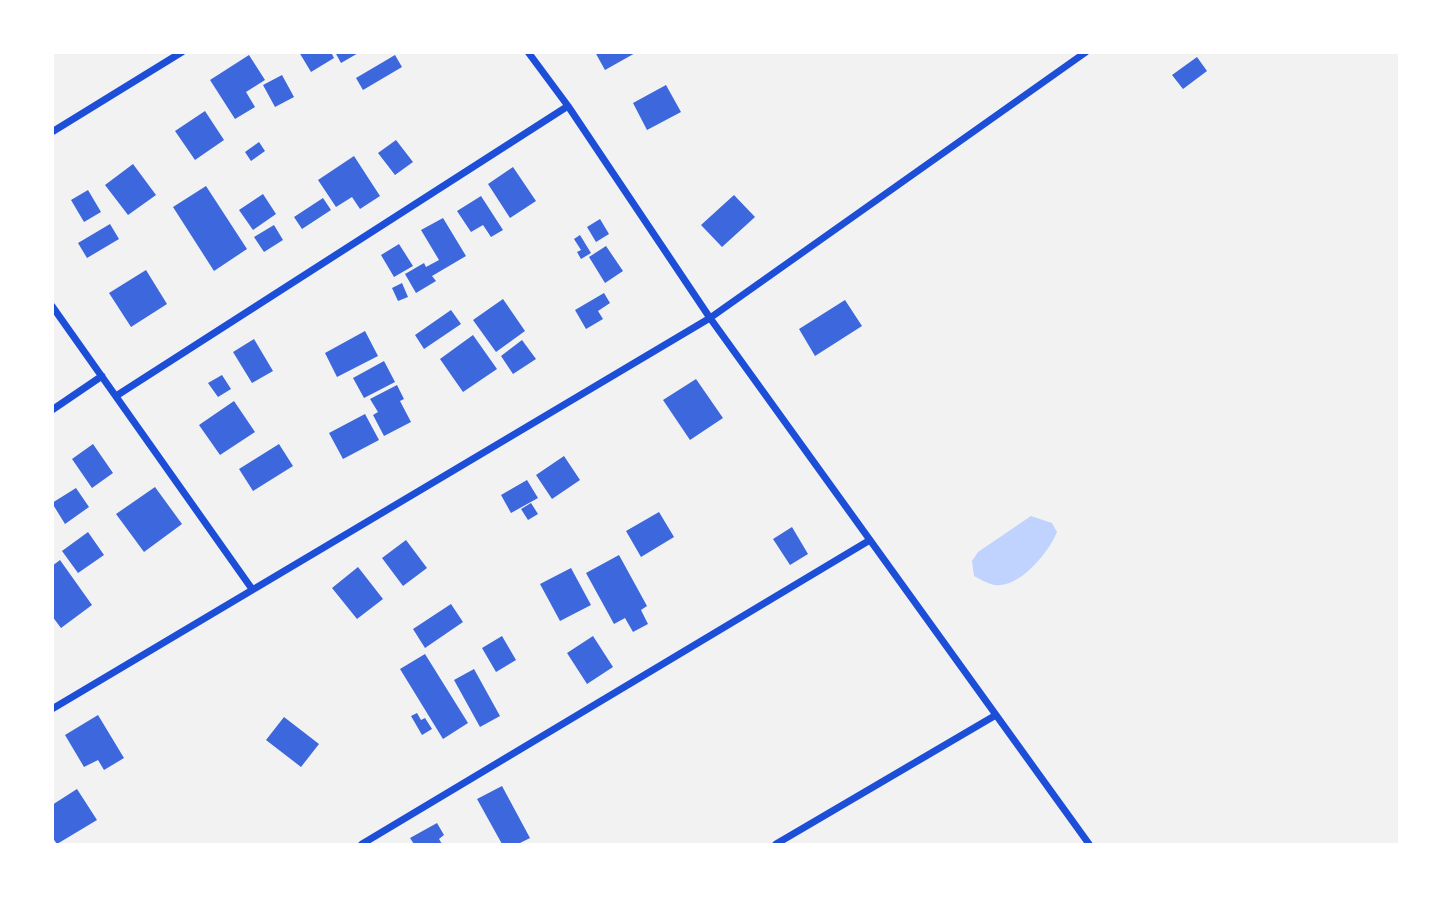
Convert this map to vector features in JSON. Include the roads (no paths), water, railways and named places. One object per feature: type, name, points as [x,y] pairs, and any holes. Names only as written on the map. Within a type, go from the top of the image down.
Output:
[{"type":"street","points":[[52,132],[182,52]]},
{"type":"street","points":[[528,52],[568,106],[710,318],[1089,845]]},
{"type":"street","points":[[52,709],[710,318],[1086,52]]},
{"type":"street","points":[[116,396],[568,106]]},
{"type":"street","points":[[52,306],[251,589]]},
{"type":"street","points":[[52,410],[102,376]]},
{"type":"street","points":[[362,845],[870,540]]},
{"type":"street","points":[[776,845],[996,715]]},
{"type":"water","points":[[1031,516],[1052,523],[1057,532],[1032,567],[1014,581],[1005,584],[995,585],[974,576],[972,561],[978,552]]}]
